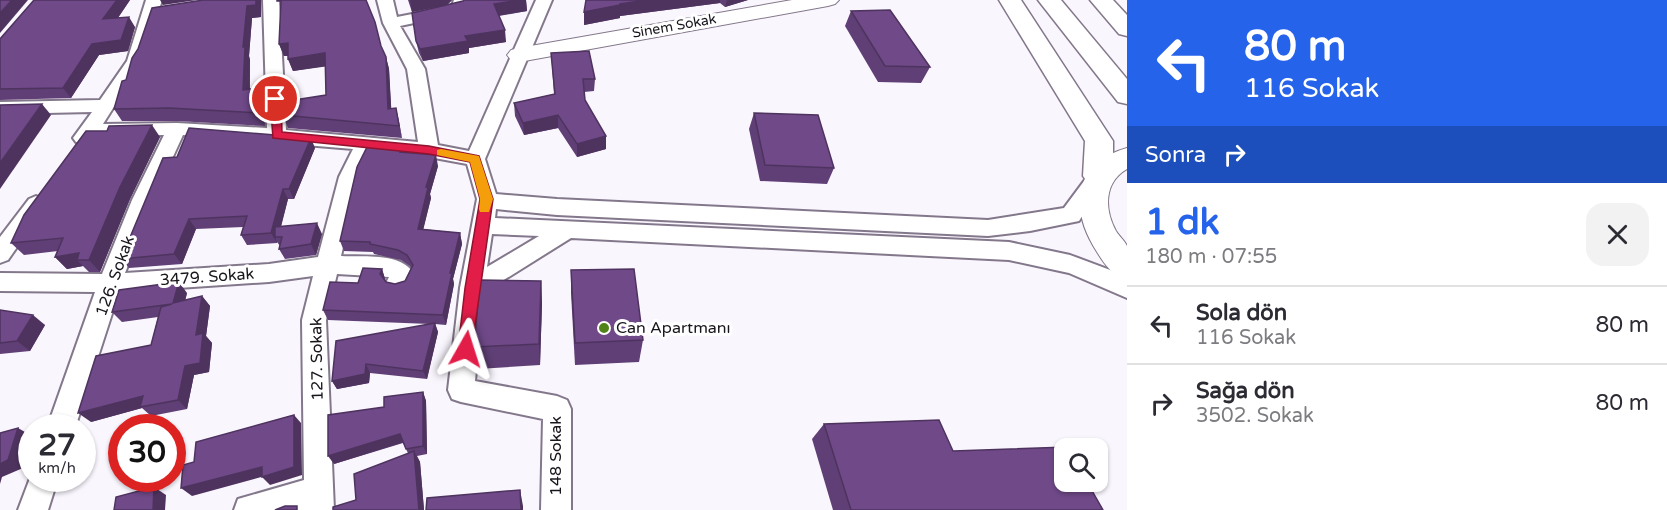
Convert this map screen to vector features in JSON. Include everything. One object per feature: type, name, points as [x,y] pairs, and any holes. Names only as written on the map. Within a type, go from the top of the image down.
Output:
[{"type":"highway","points":[[1010,0],[1099,141],[1098,176]]},
{"type":"highway","points":[[1049,0],[1127,96]]},
{"type":"highway","points":[[1074,0],[1127,62]]},
{"type":"highway","points":[[1101,0],[1127,29]]},
{"type":"street","points":[[271,0],[277,136]]},
{"type":"street","points":[[386,0],[391,23],[416,69],[429,150]]},
{"type":"street","points":[[391,23],[459,8],[462,0]]},
{"type":"street","points":[[88,130],[177,129],[277,136],[429,150],[475,159],[544,0]]},
{"type":"street","name":"Sinem Sokak","points":[[519,55],[828,0]]},
{"type":"street","points":[[75,149],[107,106],[135,61],[151,7],[172,10]]},
{"type":"street","points":[[0,108],[107,106]]},
{"type":"street","name":"126. Sokak","points":[[66,414],[111,283],[157,165],[177,129]]},
{"type":"street","name":"127. Sokak","points":[[319,500],[314,320],[349,177],[365,144]]},
{"type":"street","points":[[487,199],[507,204],[557,207],[988,228],[1071,215],[1098,176],[1114,162],[1127,157]]},
{"type":"street","name":"148 Sokak","points":[[475,159],[487,199],[472,288],[461,390],[557,409],[556,510]]},
{"type":"street","points":[[1098,176],[1092,199],[1099,228],[1127,267]]},
{"type":"street","points":[[0,254],[48,187]]},
{"type":"street","points":[[482,225],[564,231],[1009,251],[1048,258],[1096,272],[1127,288]]},
{"type":"street","points":[[472,288],[564,231]]},
{"type":"street","name":"3479. Sokak","points":[[0,282],[111,283],[269,273],[327,265],[395,269],[402,274],[398,283]]},
{"type":"street","points":[[33,510],[39,492]]},
{"type":"street","points":[[249,510],[319,500]]},
{"type":"building","points":[[0,0],[12,0],[0,13]]},
{"type":"building","points":[[34,0],[117,0],[103,19],[129,17],[121,40],[92,44],[63,88],[0,89],[0,39]]},
{"type":"building","points":[[203,0],[256,0],[256,5],[247,6],[243,47],[245,47],[243,90],[257,88],[256,106],[259,106],[259,113],[169,108],[114,109],[122,81],[126,80],[132,58],[138,49],[152,8]]},
{"type":"building","points":[[277,0],[366,0],[386,57],[388,109],[396,108],[399,126],[283,115],[282,102],[326,95],[325,53],[288,59],[288,43],[279,44],[281,1]]},
{"type":"building","points":[[464,0],[521,0],[494,4],[505,30],[465,36],[468,41],[420,49],[416,41],[412,13]]},
{"type":"building","points":[[586,0],[648,0],[584,12]]},
{"type":"building","points":[[890,10],[930,67],[885,66],[851,11]]},
{"type":"building","points":[[589,51],[595,79],[583,79],[585,100],[606,136],[577,144],[558,115],[523,123],[514,103],[555,94],[551,53]]},
{"type":"building","points":[[42,104],[0,163],[0,105]]},
{"type":"building","points":[[754,113],[818,115],[834,168],[765,165]]},
{"type":"building","points":[[152,125],[120,187],[89,260],[77,260],[79,253],[55,257],[63,238],[11,243],[24,215],[86,131],[107,131],[109,126]]},
{"type":"building","points":[[189,128],[311,138],[289,189],[283,189],[271,233],[241,235],[247,216],[189,219],[174,254],[121,259],[163,158],[177,157]]},
{"type":"building","points":[[369,143],[402,146],[400,152],[436,155],[426,187],[428,188],[418,229],[460,233],[443,315],[323,310],[330,282],[358,283],[363,268],[382,269],[380,274],[386,282],[395,284],[405,281],[413,265],[407,255],[398,250],[370,244],[370,242],[340,241],[357,167]]},
{"type":"building","points":[[317,223],[311,244],[279,249],[282,237],[275,237],[275,227]]},
{"type":"building","name":"Can Apartmanı","points":[[634,269],[643,340],[575,343],[571,270]]},
{"type":"building","points":[[480,280],[541,281],[539,344],[474,347]]},
{"type":"building","points":[[179,282],[173,303],[202,296],[196,335],[203,333],[200,363],[185,366],[178,400],[140,407],[143,396],[78,413],[96,356],[151,345],[161,307],[172,304],[112,312],[119,290]]},
{"type":"building","points":[[0,310],[33,315],[17,341],[0,343]]},
{"type":"building","points":[[435,323],[423,371],[366,364],[365,374],[332,381],[336,341]]},
{"type":"building","points":[[423,392],[423,446],[406,449],[400,434],[328,456],[328,415],[384,407],[384,397]]},
{"type":"building","points":[[294,415],[294,467],[262,477],[262,467],[186,487],[186,464],[194,462],[196,442]]},
{"type":"building","points":[[939,420],[953,451],[1054,447],[1054,492],[1093,492],[1103,510],[851,510],[824,424]]},
{"type":"building","points":[[18,428],[8,460],[0,464],[0,433]]},
{"type":"building","points":[[414,451],[419,510],[333,510],[333,507],[356,500],[354,474]]},
{"type":"building","points":[[520,490],[521,510],[426,510],[427,498]]},
{"type":"building","points":[[135,492],[154,492],[153,510],[114,510],[116,497]]},
{"type":"building","points":[[285,506],[297,506],[297,510],[275,510]]},
{"type":"slow traffic","points":[[441,153],[475,159],[487,199],[485,209]]},
{"type":"place","name":"Can Apartmanı","points":[[604,328]]},
{"type":"route","points":[[275,99],[277,136],[429,150],[475,159],[487,199],[472,288],[466,349]]}]
